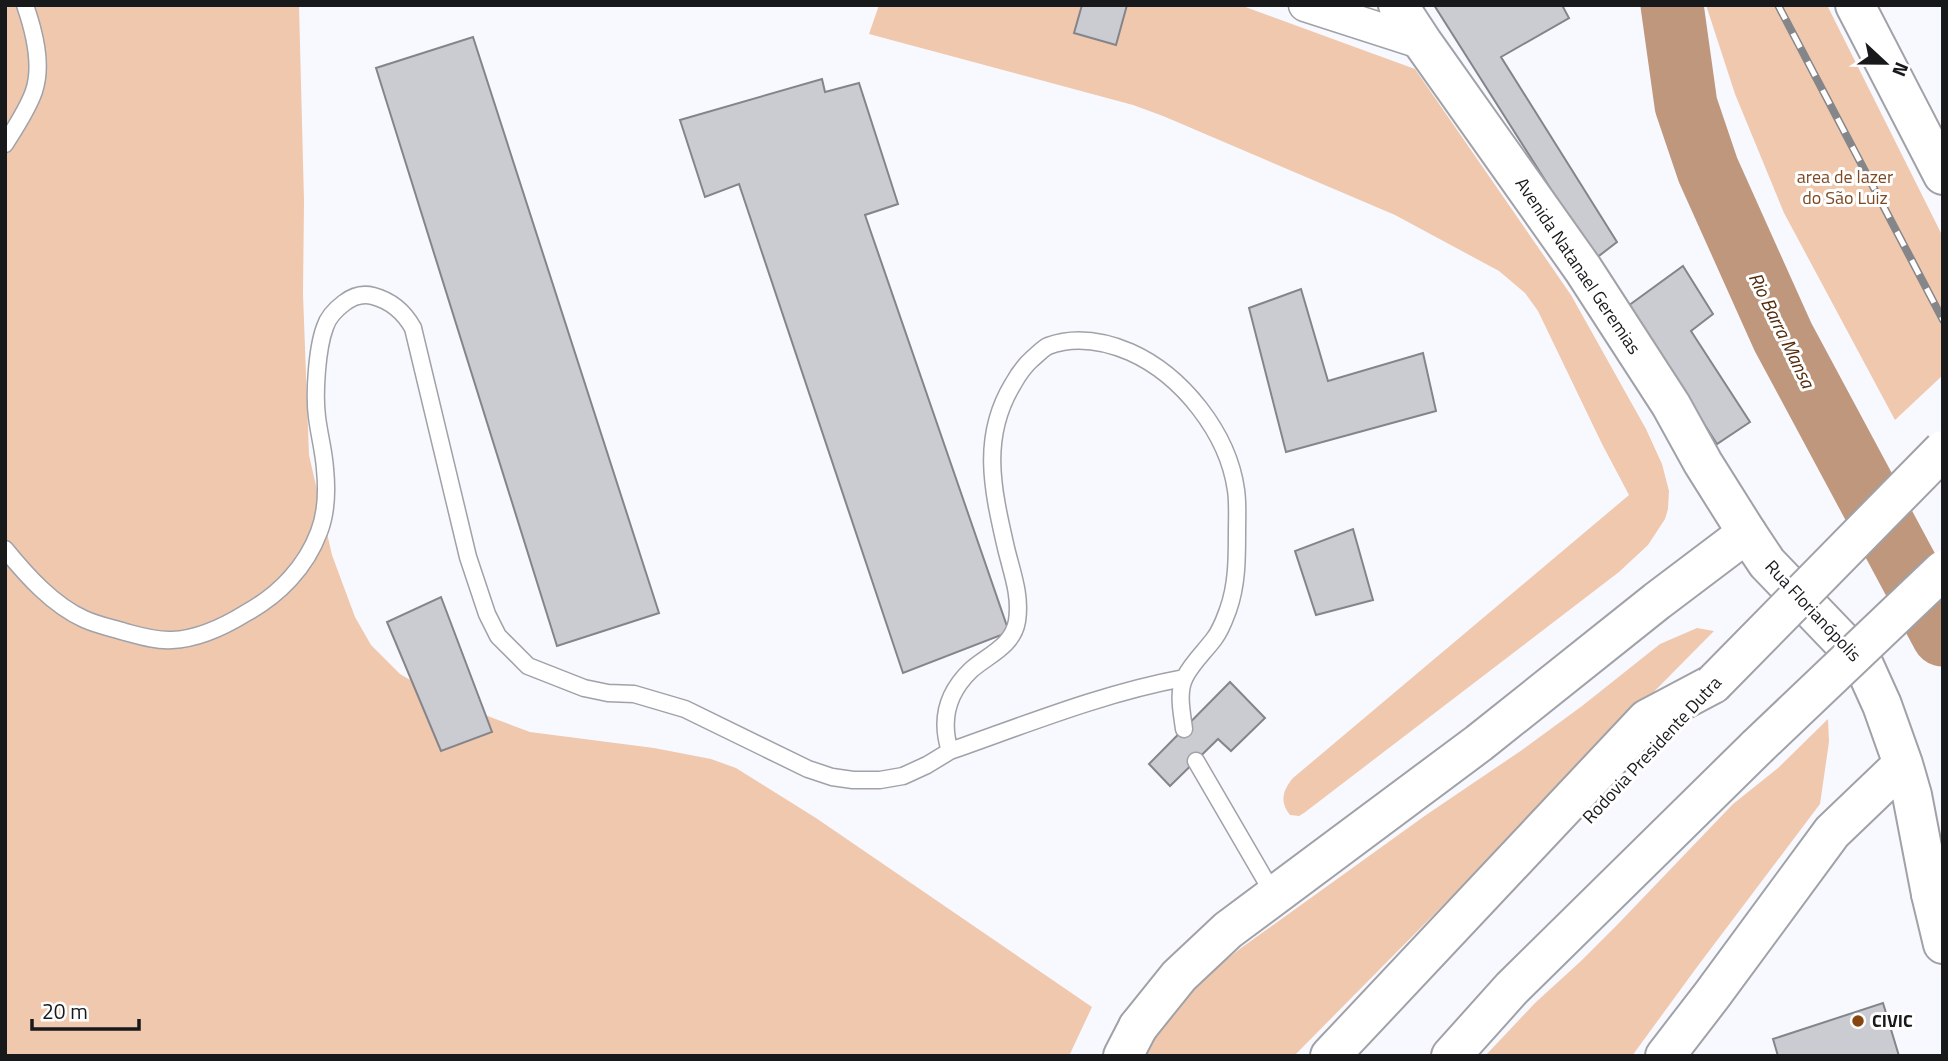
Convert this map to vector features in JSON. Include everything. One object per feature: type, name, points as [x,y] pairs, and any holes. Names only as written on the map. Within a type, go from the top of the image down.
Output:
[{"type":"main road","name":"Avenida Natanael Geremias","points":[[1398,5],[1583,268],[1671,405],[1747,533]]},
{"type":"main road","points":[[1855,5],[1943,175]]},
{"type":"main road","name":"Rodovia Presidente Dutra","points":[[1367,1056],[1713,684],[1943,450]]},
{"type":"main road","points":[[1132,1046],[1179,976],[1228,930],[1479,743],[1747,533]]},
{"type":"main road","name":"Rua Florianópolis","points":[[1747,533],[1768,563],[1863,663],[1882,705],[1912,795],[1937,891],[1943,943]]},
{"type":"main road","points":[[1451,1056],[1512,988],[1757,747],[1943,570]]},
{"type":"main road","points":[[1330,1056],[1647,719],[1713,684]]},
{"type":"main road","points":[[1665,1056],[1832,832],[1903,764]]},
{"type":"street","points":[[1306,5],[1423,43]]},
{"type":"lane","points":[[5,144],[34,90],[38,66],[33,28],[26,5]]},
{"type":"lane","points":[[5,550],[23,572],[63,607],[84,619],[146,638],[173,640],[202,633],[256,608],[296,573],[309,555],[321,529],[326,492],[317,414],[320,349],[325,326],[335,309],[358,295],[371,295],[389,301],[405,314],[413,328],[468,557],[487,614],[498,636],[528,666],[584,688],[608,693],[634,694],[685,709],[808,769],[853,780],[880,780],[904,776],[950,751],[1058,712],[1122,692],[1184,678]]},
{"type":"lane","points":[[950,751],[944,723],[955,691],[971,670],[1003,646],[1017,624],[1017,588],[1003,535],[991,465],[993,432],[1004,399],[1023,366],[1046,347],[1075,339],[1103,343],[1129,351],[1150,362],[1179,384],[1201,410],[1218,438],[1233,476],[1237,542],[1235,587],[1223,625],[1184,678],[1181,694],[1184,729]]},
{"type":"lane","points":[[1196,761],[1274,895]]},
{"type":"green space","points":[[5,5],[299,5],[304,201],[303,294],[309,455],[332,555],[355,617],[371,645],[400,674],[443,699],[530,732],[654,748],[711,759],[736,768],[816,818],[1092,1007],[1069,1056],[5,1056]]},
{"type":"green space","points":[[879,5],[1240,5],[1415,69],[1571,295],[1646,429],[1662,464],[1669,491],[1665,519],[1648,545],[1619,572],[1304,813],[1299,816],[1290,815],[1283,801],[1293,778],[1629,495],[1538,311],[1525,293],[1499,271],[1395,215],[1163,116],[1133,105],[869,34]]},
{"type":"green space","name":"area de lazer do São Luiz","points":[[1706,5],[1827,5],[1943,237],[1943,375],[1895,420],[1784,213],[1735,94]]},
{"type":"green space","points":[[1697,628],[1714,631],[1294,1056],[1146,1056],[1149,1044],[1162,1020],[1207,975],[1241,948],[1426,815],[1522,750],[1660,644]]},
{"type":"green space","points":[[1828,719],[1829,742],[1820,804],[1632,1056],[1485,1056],[1535,1003],[1618,924],[1733,804],[1778,768]]},
{"type":"building","points":[[1082,5],[1127,5],[1116,45],[1074,33]]},
{"type":"building","points":[[1434,5],[1562,5],[1569,18],[1501,57],[1617,242],[1595,259]]},
{"type":"building","points":[[473,37],[659,613],[557,646],[376,68]]},
{"type":"building","points":[[822,79],[825,92],[859,83],[898,204],[865,215],[1009,632],[903,673],[739,184],[705,197],[680,120]]},
{"type":"building","points":[[1683,266],[1713,314],[1691,331],[1750,422],[1717,444],[1628,306]]},
{"type":"building","points":[[1301,289],[1328,381],[1423,353],[1436,411],[1286,452],[1249,308]]},
{"type":"building","points":[[1353,529],[1373,600],[1316,615],[1295,551]]},
{"type":"building","points":[[441,597],[492,732],[441,751],[387,622]]},
{"type":"building","points":[[1230,682],[1265,718],[1231,751],[1218,739],[1170,786],[1149,764]]},
{"type":"building","name":"CIVIC","points":[[1883,1003],[1899,1056],[1778,1056],[1773,1039]]},
{"type":"waterway","name":"Rio Barra Mansa","points":[[1672,5],[1686,105],[1708,170],[1783,337],[1943,635]]},
{"type":"railway","points":[[1778,5],[1943,320]]},
{"type":"place","name":"CIVIC","points":[[1858,1021]]}]
